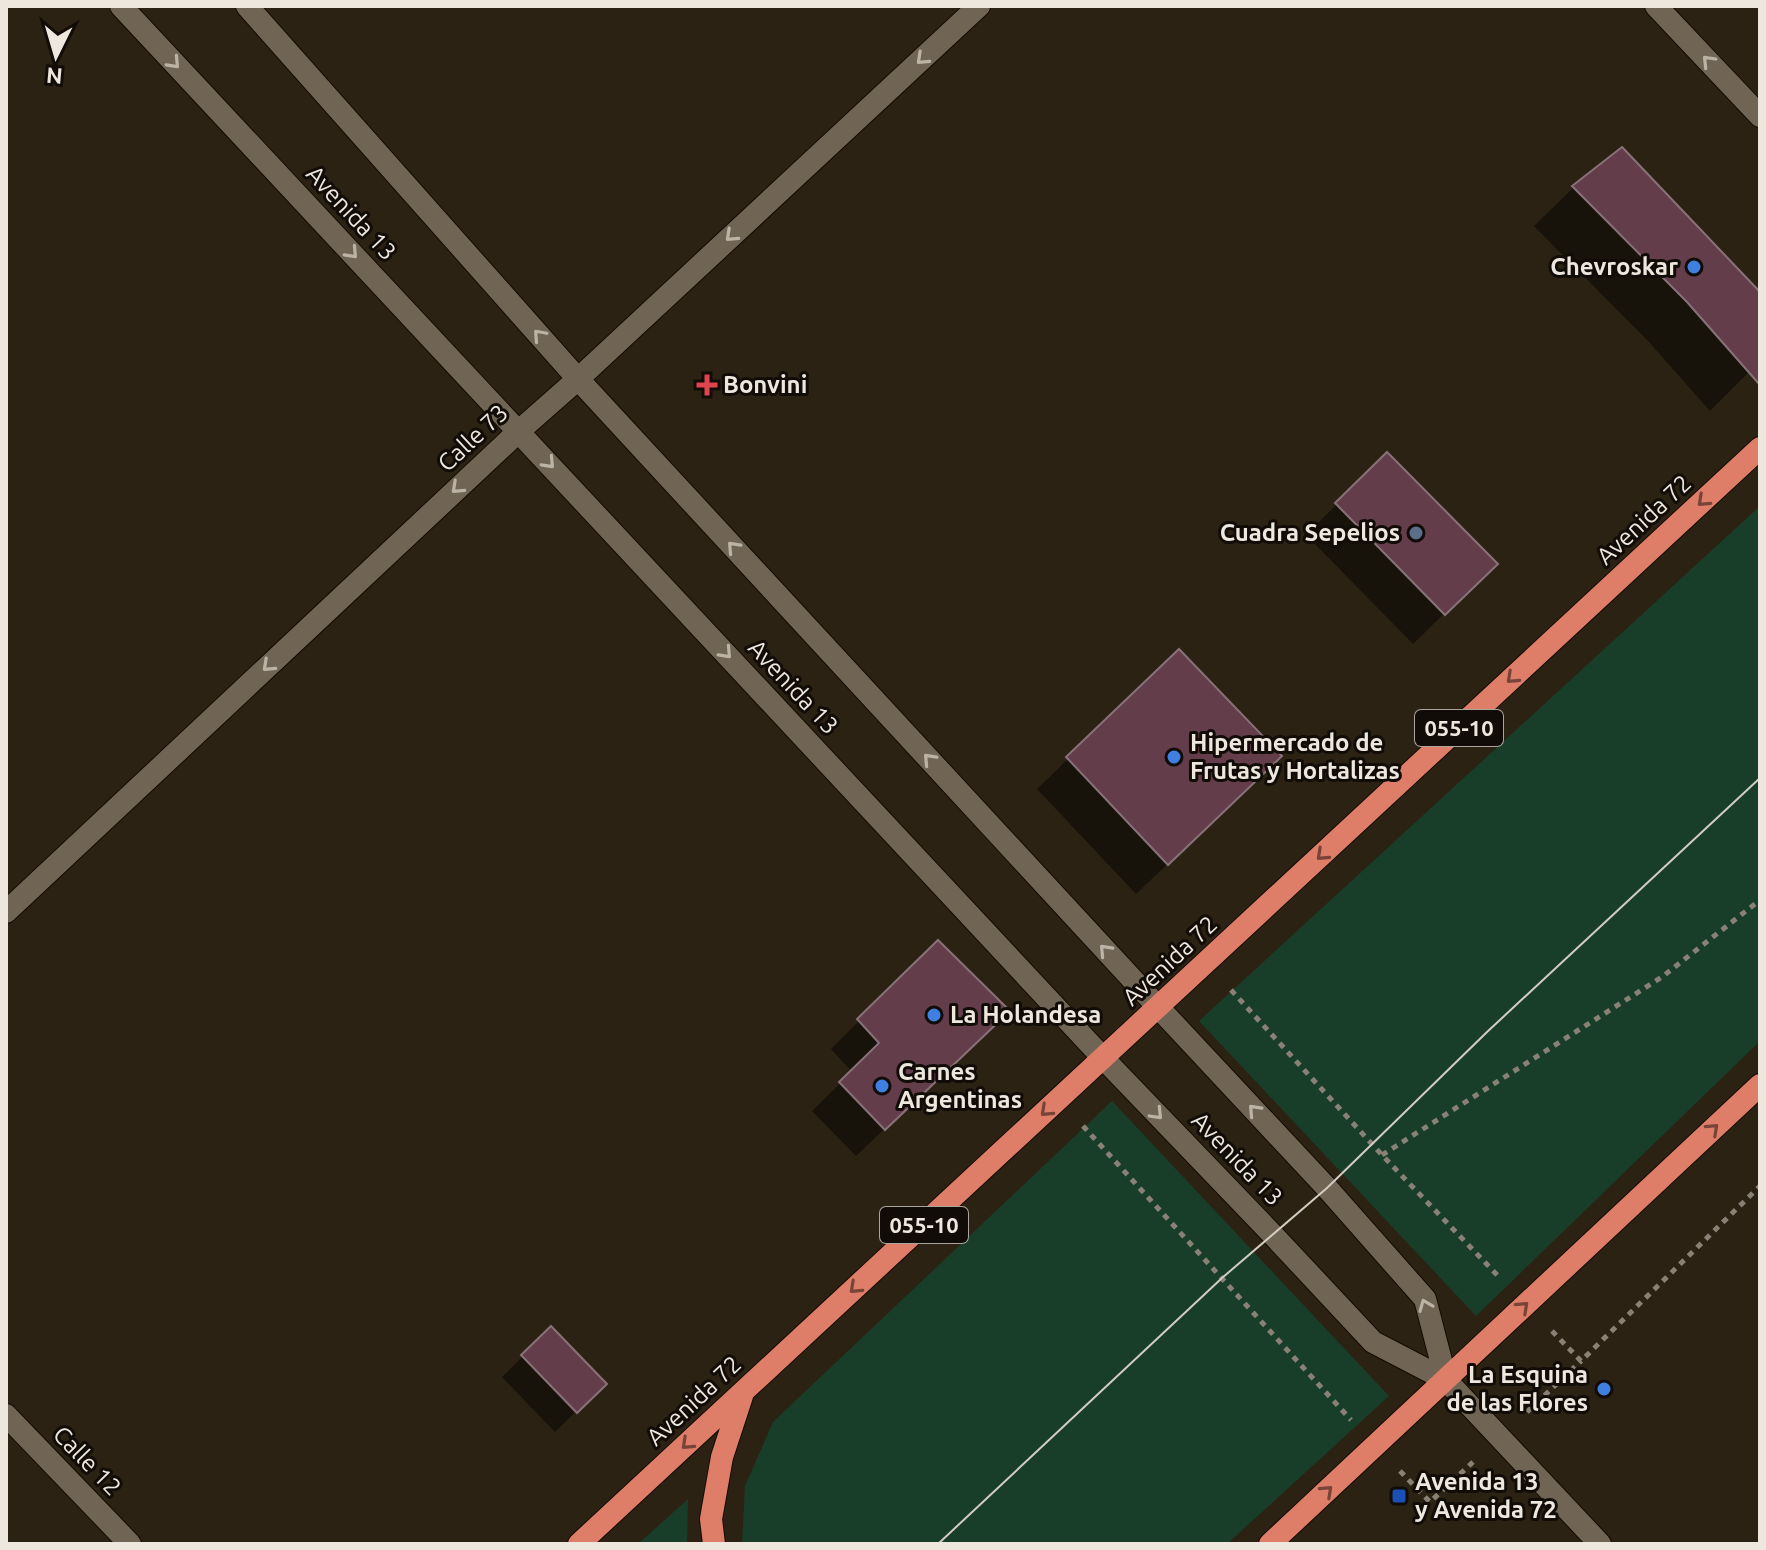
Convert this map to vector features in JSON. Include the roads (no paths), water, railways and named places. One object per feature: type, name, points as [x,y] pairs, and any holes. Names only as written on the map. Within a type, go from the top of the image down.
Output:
[{"type":"highway","name":"Avenida 72","points":[[579,1544],[1760,448]]},
{"type":"highway","points":[[1270,1544],[1760,1085]]},
{"type":"highway","points":[[714,1544],[711,1519],[722,1457],[744,1391]]},
{"type":"street","name":"Avenida 13","points":[[121,6],[1103,1058],[1373,1342],[1446,1380],[1600,1544]]},
{"type":"street","name":"Avenida 13","points":[[247,6],[578,379],[1327,1188],[1425,1299],[1446,1380]]},
{"type":"street","name":"Calle 73","points":[[6,912],[519,431],[979,6]]},
{"type":"street","points":[[1656,6],[1760,116]]},
{"type":"street","name":"Calle 12","points":[[6,1415],[130,1544]]},
{"type":"tram line","points":[[938,1544],[1222,1278],[1327,1188],[1487,1032],[1760,778]]},
{"type":"place","name":"Chevroskar","points":[[1694,267]]},
{"type":"place","name":"Bonvini","points":[[707,385]]},
{"type":"place","name":"Cuadra Sepelios","points":[[1416,533]]},
{"type":"place","name":"Hipermercado de Frutas y Hortalizas","points":[[1174,757]]},
{"type":"place","name":"La Holandesa","points":[[934,1015]]},
{"type":"place","name":"Carnes Argentinas","points":[[882,1086]]},
{"type":"place","name":"La Esquina de las Flores","points":[[1604,1389]]},
{"type":"place","name":"Avenida 13 y Avenida 72","points":[[1399,1496]]}]
